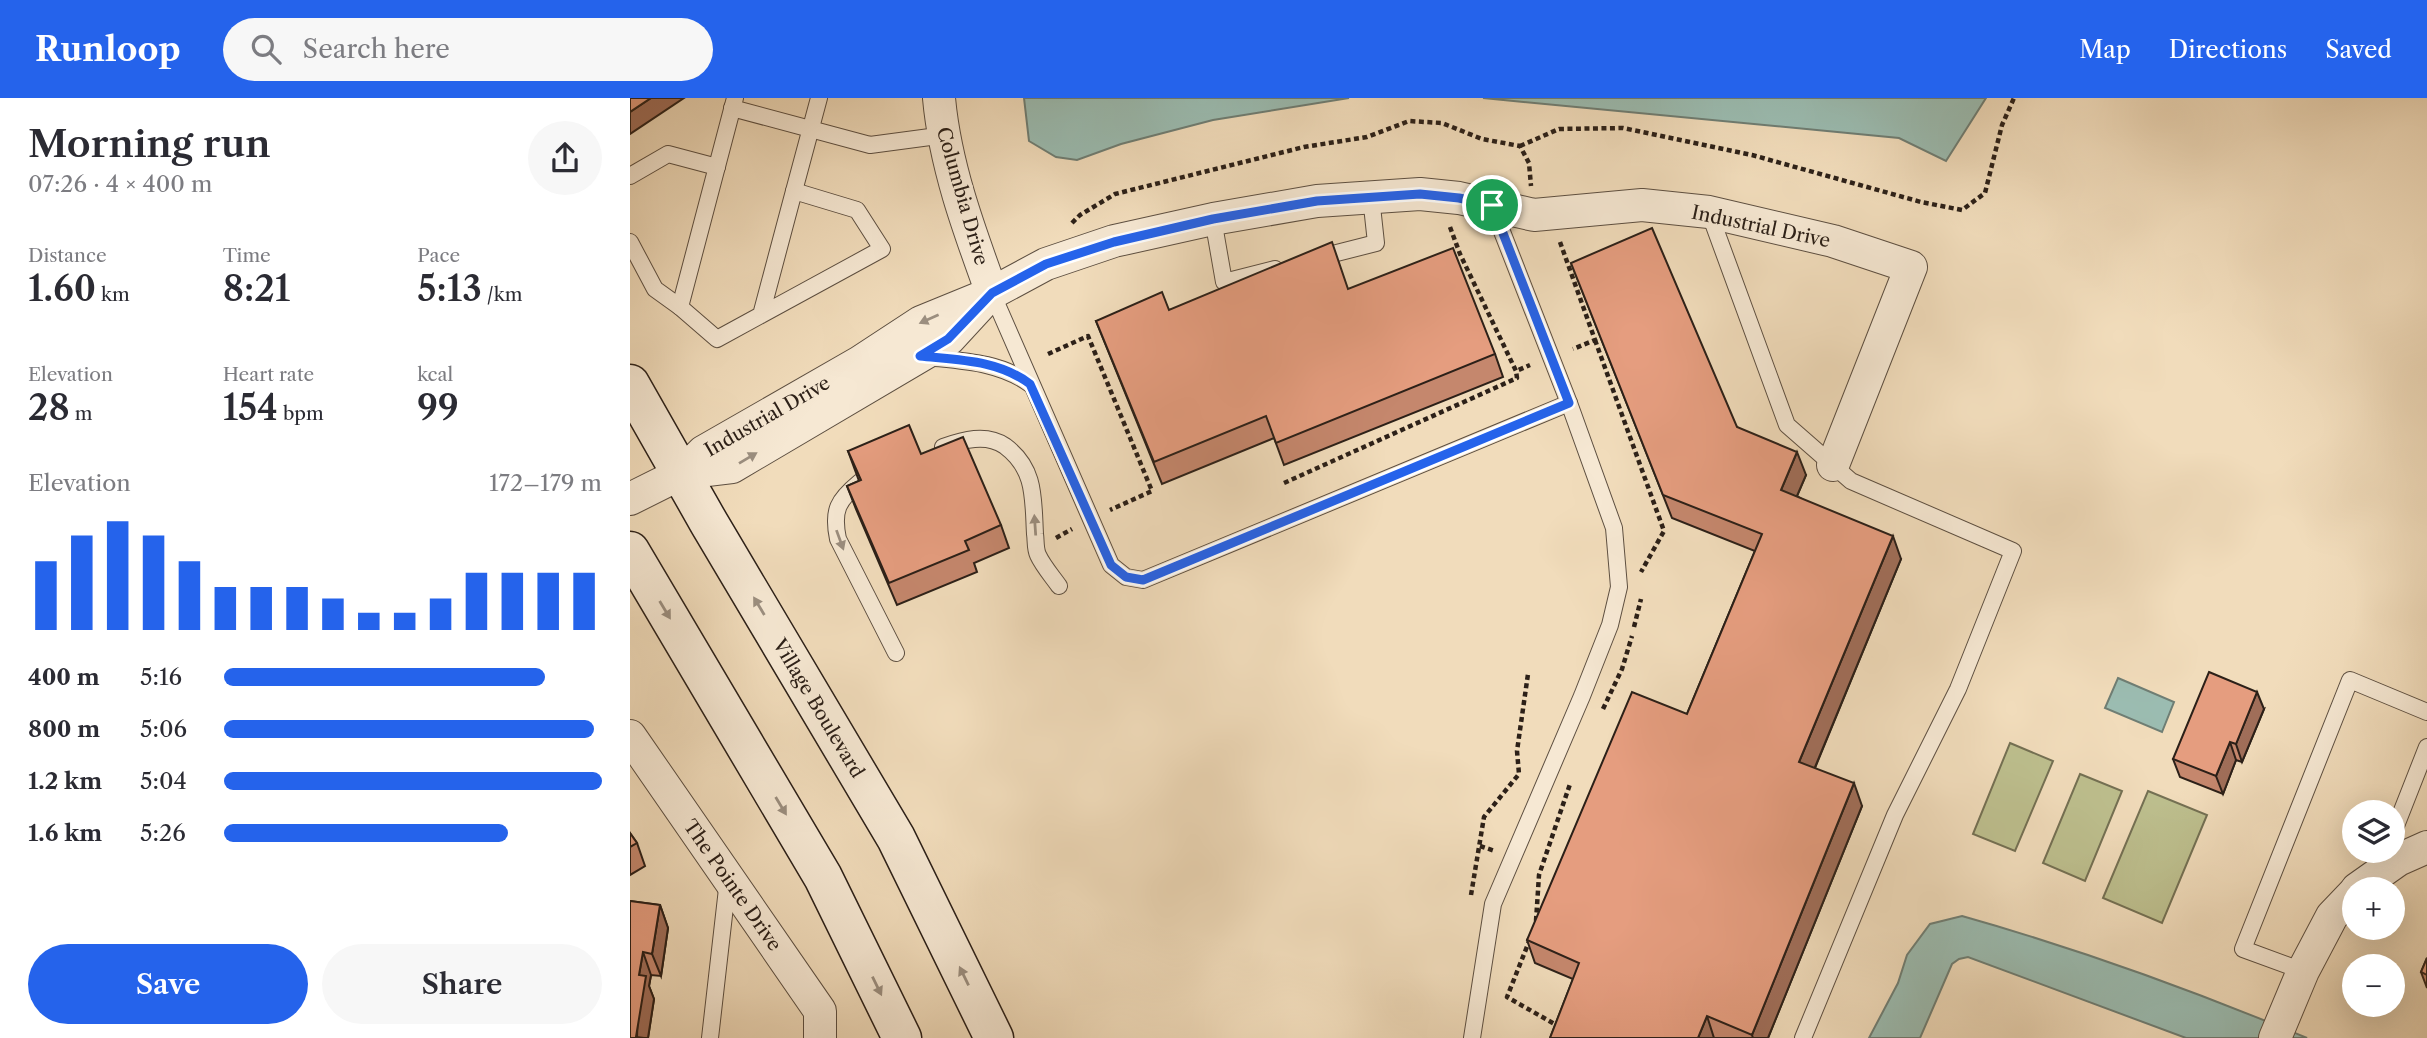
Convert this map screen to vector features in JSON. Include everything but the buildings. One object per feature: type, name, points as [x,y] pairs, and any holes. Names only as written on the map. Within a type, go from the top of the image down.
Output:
[{"type":"street","name":"Columbia Drive","points":[[939,98],[950,162],[971,236],[992,293]]},
{"type":"street","name":"Industrial Drive","points":[[682,473],[703,452],[860,362],[921,322],[992,293],[1046,264],[1102,245],[1213,219],[1317,201],[1420,194],[1492,205],[1534,215],[1642,205],[1709,212],[1833,241],[1911,267],[1833,465]]},
{"type":"street","name":"Industrial Drive","points":[[682,473],[732,467],[948,339],[992,293]]},
{"type":"street","name":"Village Boulevard","points":[[630,384],[709,523],[896,838],[994,1038]]},
{"type":"street","points":[[630,499],[682,473]]},
{"type":"street","points":[[630,551],[823,877],[902,1038]]},
{"type":"street","name":"The Pointe Drive","points":[[630,736],[820,1011],[820,1038]]},
{"type":"street","points":[[2279,1027],[2303,971],[2332,916],[2369,876],[2427,848]]},
{"type":"lane","points":[[761,315],[819,98]]},
{"type":"lane","points":[[680,307],[734,103],[811,129],[870,145],[944,135]]},
{"type":"lane","points":[[630,176],[668,154],[717,167]]},
{"type":"lane","points":[[630,242],[655,289],[717,339],[882,249],[857,210],[794,191]]},
{"type":"lane","points":[[1213,219],[1224,282],[1376,243],[1371,197]]},
{"type":"lane","points":[[1472,1038],[1493,904],[1587,684],[1609,625],[1619,587],[1614,528],[1492,205]]},
{"type":"lane","points":[[1709,212],[1787,425],[1851,481],[2013,551],[1958,689],[1895,815],[1802,1038]]},
{"type":"lane","points":[[992,293],[1111,565],[1126,577],[1143,580],[1569,403]]},
{"type":"lane","points":[[920,356],[981,363],[1014,372],[1030,384]]},
{"type":"lane","points":[[931,452],[964,439],[983,438],[1000,443],[1015,454],[1026,468],[1032,486],[1037,554],[1059,586]]},
{"type":"lane","points":[[860,482],[844,495],[837,509],[836,532],[896,653]]},
{"type":"lane","points":[[2303,971],[2243,949],[2350,680],[2427,712]]},
{"type":"lane","points":[[2405,803],[2427,747]]},
{"type":"lane","points":[[710,1038],[728,878]]},
{"type":"path","points":[[1065,232],[1080,215],[1115,194],[1304,147],[1367,137],[1409,121],[1442,123],[1482,139],[1520,146],[1559,129],[1623,128],[1752,155],[1921,202],[1962,210],[1985,193],[2001,125],[2014,98]]},
{"type":"path","points":[[1520,146],[1529,163],[1532,193]]},
{"type":"path","points":[[1284,483],[1517,378],[1460,254],[1445,213],[1447,197]]},
{"type":"path","points":[[1557,235],[1664,531],[1641,572],[1641,584]]},
{"type":"path","points":[[1571,273],[1583,268]]},
{"type":"path","points":[[1048,354],[1088,336],[1152,491],[1108,511]]},
{"type":"path","points":[[1573,349],[1595,340]]},
{"type":"path","points":[[1516,372],[1530,365]]},
{"type":"path","points":[[1641,595],[1641,606]]},
{"type":"path","points":[[1471,895],[1484,817],[1519,774],[1517,751],[1528,674]]},
{"type":"path","points":[[1536,922],[1539,875],[1574,773]]},
{"type":"path","points":[[1480,846],[1500,853]]},
{"type":"path","points":[[1531,935],[1507,997],[1558,1026],[1552,1038]]},
{"type":"green space","points":[[2010,743],[2053,761],[2015,851],[1973,834]]},
{"type":"green space","points":[[2080,774],[2122,791],[2085,881],[2043,863]]},
{"type":"green space","points":[[2148,791],[2207,815],[2162,923],[2103,898]]},
{"type":"water","points":[[1024,98],[1349,98],[1213,120],[1121,144],[1077,160],[1056,157],[1029,141]]},
{"type":"water","points":[[1483,98],[1986,98],[1946,161],[1899,138]]},
{"type":"water","points":[[2118,678],[2174,702],[2162,732],[2105,708]]},
{"type":"water","points":[[1962,916],[2050,942],[2136,972],[2307,1038],[2186,1038],[1968,957],[1952,964],[1920,1038],[1869,1038],[1898,983],[1907,955],[1930,924]]},
{"type":"route","points":[[1420,194],[1492,205],[1569,403],[1143,580],[1126,577],[1111,565],[1030,384],[1014,372],[981,363],[920,356],[948,339],[992,293],[1046,264],[1114,242],[1213,219],[1317,201],[1420,194]]}]
